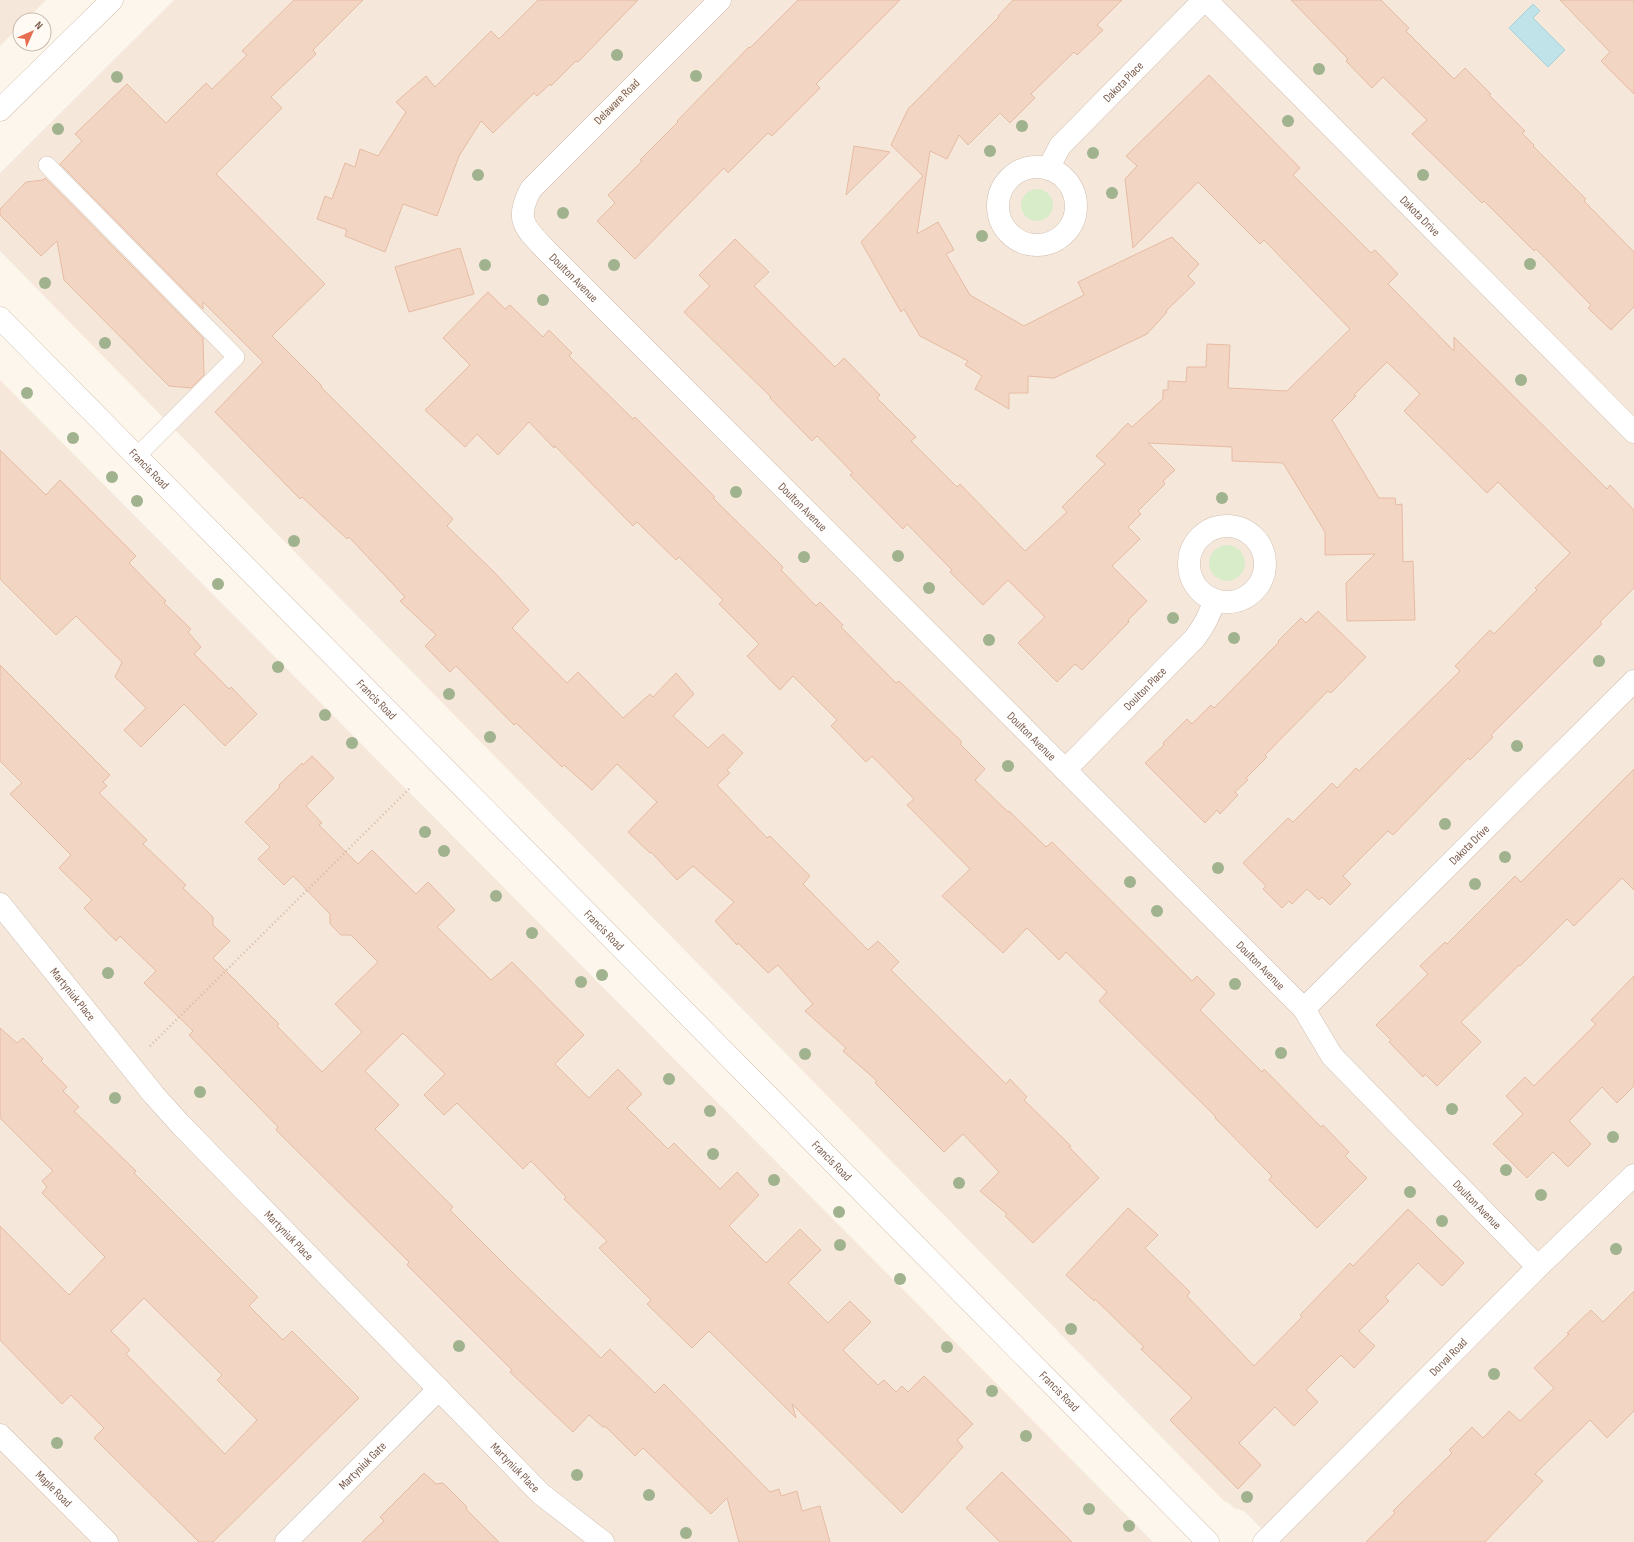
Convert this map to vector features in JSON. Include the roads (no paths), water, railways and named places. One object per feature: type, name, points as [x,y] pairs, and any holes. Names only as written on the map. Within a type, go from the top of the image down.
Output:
[{"type":"street","points":[[0,110],[112,0]]},
{"type":"street","name":"Delaware Road","points":[[522,211],[531,189],[542,177],[720,0]]},
{"type":"street","name":"Dakota Place","points":[[1048,169],[1060,146],[1205,0]]},
{"type":"street","name":"Dakota Drive","points":[[1205,0],[1634,432]]},
{"type":"street","name":"Doulton Avenue","points":[[522,211],[523,220],[529,231],[547,252],[1304,1009],[1332,1056],[1538,1267]]},
{"type":"street","name":"Francis Road","points":[[0,318],[1208,1542]]},
{"type":"street","name":"Doulton Place","points":[[1065,770],[1195,638],[1204,627],[1214,600]]},
{"type":"street","name":"Dakota Drive","points":[[1304,1009],[1634,681]]},
{"type":"street","name":"Martyniuk Place","points":[[0,904],[154,1095],[199,1145],[541,1494],[603,1542]]},
{"type":"street","name":"Dorval Road","points":[[1264,1542],[1538,1267],[1634,1175]]},
{"type":"street","name":"Martyniuk Gate","points":[[286,1542],[439,1389]]},
{"type":"street","name":"Maple Road","points":[[0,1435],[107,1542]]},
{"type":"lane","points":[[47,165],[236,357],[136,456]]},
{"type":"water","points":[[1533,4],[1540,11],[1533,18],[1565,50],[1548,67],[1509,28]]}]
